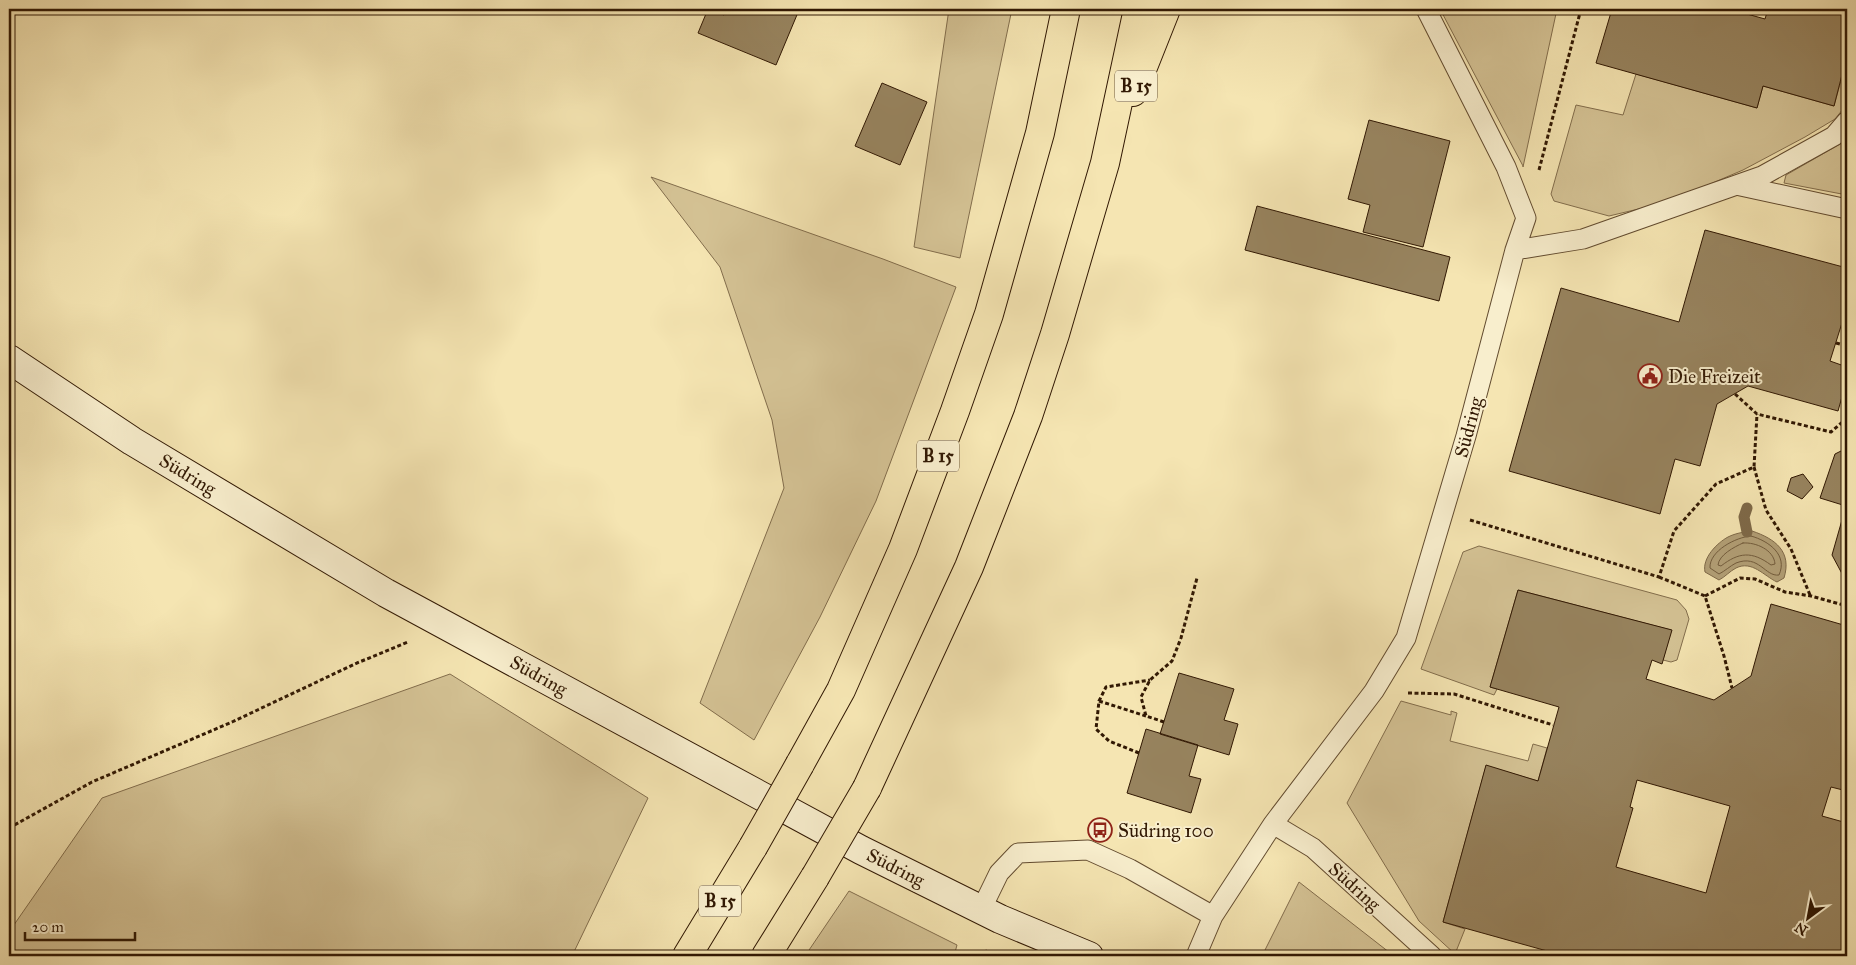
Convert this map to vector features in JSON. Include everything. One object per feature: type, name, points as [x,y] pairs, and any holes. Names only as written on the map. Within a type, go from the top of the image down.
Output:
[{"type":"highway","name":"B 15","points":[[687,956],[753,847],[841,690],[903,549],[958,402],[988,314],[1037,142],[1066,9]]},
{"type":"highway","name":"B 15","points":[[766,956],[867,788],[969,567],[1024,425],[1055,334],[1105,163],[1138,9]]},
{"type":"highway","name":"B 15","points":[[1105,163],[1166,9]]},
{"type":"street","name":"Südring","points":[[9,360],[140,446],[386,593],[861,850],[981,910],[1089,956]]},
{"type":"lane","points":[[1426,9],[1506,167],[1526,218]]},
{"type":"lane","points":[[1515,250],[1583,239],[1762,176],[1834,136],[1847,122]]},
{"type":"lane","points":[[1736,185],[1847,209]]},
{"type":"lane","name":"Südring","points":[[1196,956],[1213,916],[1273,824],[1374,691],[1406,638],[1444,513],[1515,250],[1526,218]]},
{"type":"lane","name":"Südring","points":[[1273,824],[1313,848],[1432,956]]},
{"type":"lane","points":[[981,910],[1000,873],[1018,853],[1088,850],[1130,869],[1213,916]]},
{"type":"path","points":[[1526,218],[1581,9]]},
{"type":"path","points":[[1836,343],[1847,346]]},
{"type":"path","points":[[1735,394],[1757,414],[1831,432],[1847,418]]},
{"type":"path","points":[[1757,414],[1754,466],[1766,510],[1791,549],[1811,596]]},
{"type":"path","points":[[1659,578],[1674,532],[1716,484],[1754,466]]},
{"type":"path","points":[[1444,513],[1659,578],[1705,596],[1740,578],[1755,578],[1785,592],[1811,596],[1847,606]]},
{"type":"path","points":[[1146,716],[1140,697],[1150,680],[1172,661],[1181,638],[1197,578]]},
{"type":"path","points":[[1705,596],[1732,688]]},
{"type":"path","points":[[9,828],[92,782],[232,722],[357,663],[448,626]]},
{"type":"path","points":[[1139,753],[1109,741],[1096,729],[1099,701],[1106,687],[1150,680]]},
{"type":"path","points":[[1408,693],[1454,694],[1553,725]]},
{"type":"path","points":[[1099,701],[1164,722]]},
{"type":"shaded area","points":[[949,9],[1012,9],[960,258],[914,247]]},
{"type":"shaded area","points":[[1440,9],[1557,9],[1523,167],[1523,166]]},
{"type":"shaded area","points":[[1636,74],[1757,108],[1763,86],[1834,106],[1842,77],[1847,78],[1847,104],[1835,119],[1805,137],[1743,170],[1668,202],[1609,216],[1554,201],[1551,194],[1576,105],[1623,115]]},
{"type":"shaded area","points":[[1847,140],[1847,195],[1784,183],[1786,175]]},
{"type":"shaded area","points":[[651,177],[883,259],[956,287],[876,501],[820,617],[754,740],[700,703],[784,488],[772,420],[720,267]]},
{"type":"shaded area","points":[[1479,546],[1677,600],[1686,610],[1689,619],[1677,660],[1671,662],[1663,660],[1671,630],[1518,590],[1490,687],[1497,689],[1494,695],[1421,669],[1463,552]]},
{"type":"shaded area","points":[[450,674],[648,798],[572,956],[9,956],[9,932],[102,798]]},
{"type":"shaded area","points":[[1401,701],[1451,715],[1451,711],[1457,713],[1450,741],[1528,761],[1533,744],[1547,748],[1538,781],[1486,766],[1443,922],[1465,929],[1455,954],[1419,921],[1347,803]]},
{"type":"shaded area","points":[[1299,882],[1394,956],[1262,956]]},
{"type":"shaded area","points":[[849,891],[957,945],[954,956],[805,956]]},
{"type":"water","points":[[1752,531],[1768,538],[1780,548],[1786,561],[1784,578],[1777,582],[1753,567],[1747,566],[1736,568],[1719,580],[1705,572],[1708,556],[1719,543],[1728,537]]},
{"type":"building","points":[[708,9],[724,15],[727,9],[799,10],[776,65],[698,33]]},
{"type":"building","points":[[1612,9],[1729,9],[1765,19],[1768,9],[1847,9],[1847,64],[1845,63],[1834,106],[1763,86],[1757,108],[1596,63]]},
{"type":"building","points":[[882,83],[927,102],[900,165],[855,146]]},
{"type":"building","points":[[1369,120],[1450,141],[1423,247],[1363,232],[1370,205],[1348,199]]},
{"type":"building","points":[[1257,206],[1450,257],[1439,301],[1245,250]]},
{"type":"building","points":[[1705,230],[1847,268],[1847,307],[1830,361],[1847,367],[1847,379],[1838,411],[1748,386],[1717,404],[1700,466],[1675,459],[1660,514],[1509,471],[1561,288],[1679,322]]},
{"type":"building","points":[[1847,448],[1847,583],[1832,555],[1846,506],[1820,498],[1835,454]]},
{"type":"building","points":[[1803,474],[1813,487],[1802,499],[1787,491],[1791,478]]},
{"type":"building","points":[[1518,590],[1672,630],[1662,664],[1652,660],[1646,679],[1714,700],[1751,676],[1771,604],[1847,626],[1847,791],[1831,787],[1822,816],[1847,823],[1847,956],[1614,956],[1605,952],[1603,956],[1565,956],[1443,922],[1486,765],[1538,781],[1559,707],[1490,687]],"holes":[[[1637,780],[1730,806],[1706,893],[1616,867],[1633,808],[1630,807]]]},
{"type":"building","points":[[1179,673],[1234,689],[1224,720],[1238,724],[1229,755],[1160,734]]},
{"type":"building","points":[[1146,729],[1198,745],[1189,776],[1201,779],[1191,813],[1127,793]]},
{"type":"waterway","points":[[1747,508],[1744,517],[1747,532]]},
{"type":"place","name":"Die Freizeit","points":[[1650,376]]},
{"type":"place","name":"Südring 100","points":[[1100,830]]}]
